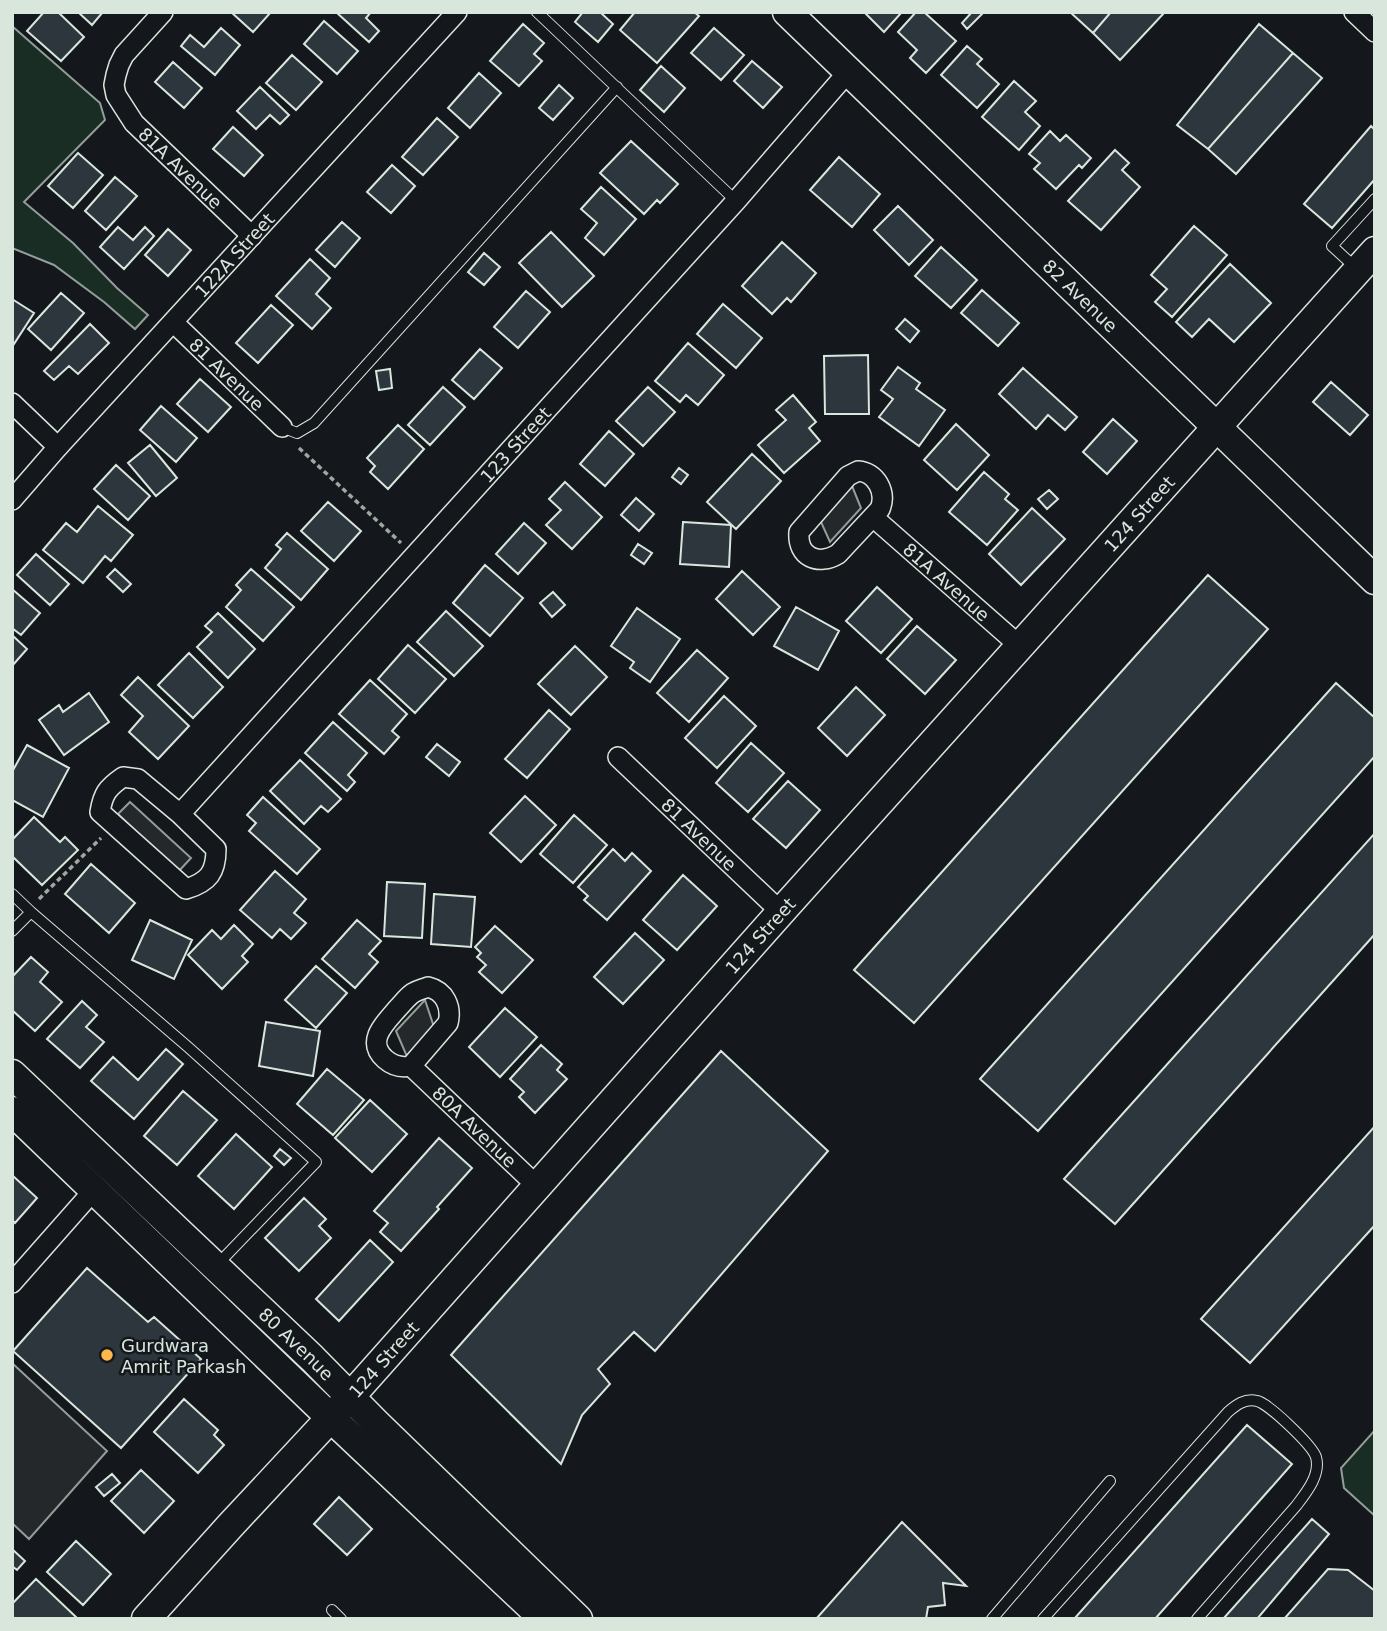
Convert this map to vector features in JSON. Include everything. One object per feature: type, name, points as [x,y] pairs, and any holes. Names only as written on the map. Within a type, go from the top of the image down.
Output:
[{"type":"street","name":"81A Avenue","points":[[163,12],[124,55],[114,85],[116,95],[134,123],[252,236]]},
{"type":"street","name":"122A Street","points":[[12,500],[457,12]]},
{"type":"street","name":"82 Avenue","points":[[786,12],[1375,580]]},
{"type":"street","points":[[1354,12],[1375,32]]},
{"type":"street","name":"123 Street","points":[[180,814],[736,201],[848,72]]},
{"type":"street","name":"124 Street","points":[[146,1619],[340,1407],[1366,261]]},
{"type":"street","name":"81 Avenue","points":[[173,322],[282,427]]},
{"type":"street","points":[[12,403],[58,447]]},
{"type":"street","points":[[858,471],[871,474],[883,496],[880,509],[873,517],[833,557],[818,560],[810,557],[800,544],[799,532],[805,524],[848,475],[858,471]]},
{"type":"street","name":"81A Avenue","points":[[873,517],[1021,647]]},
{"type":"street","name":"81 Avenue","points":[[618,757],[781,912]]},
{"type":"street","points":[[123,777],[138,779],[180,814],[216,849],[216,865],[202,884],[186,889],[100,812],[103,798],[110,786],[123,777]]},
{"type":"street","name":"80A Avenue","points":[[411,1066],[537,1186]]},
{"type":"street","name":"80 Avenue","points":[[12,1074],[312,1358],[340,1407],[544,1619]]},
{"type":"street","name":"80 Avenue","points":[[12,1111],[94,1190],[578,1619]]},
{"type":"street","points":[[12,1283],[94,1190],[122,1195],[156,1225],[179,1232]]},
{"type":"lane","points":[[537,12],[736,201]]},
{"type":"lane","points":[[282,427],[297,433],[314,423],[617,87]]},
{"type":"lane","points":[[1366,261],[1332,246],[1375,199]]},
{"type":"lane","points":[[12,894],[33,908],[316,1162],[215,1267]]},
{"type":"lane","points":[[12,931],[33,908]]},
{"type":"lane","points":[[1043,1619],[1228,1412],[1237,1404],[1249,1400],[1260,1401],[1309,1446],[1316,1458],[1315,1474],[1311,1487],[1296,1506],[1197,1619]]},
{"type":"lane","points":[[992,1619],[1110,1481]]},
{"type":"lane","points":[[332,1610],[341,1619]]},
{"type":"path","points":[[296,443],[301,451],[403,546]]},
{"type":"path","points":[[33,908],[107,832]]},
{"type":"green space","points":[[12,26],[100,103],[105,120],[24,202],[73,243],[148,315],[135,329],[54,265],[12,248]]},
{"type":"green space","points":[[1375,1430],[1375,1516],[1344,1488],[1341,1468]]},
{"type":"shaded area","points":[[848,476],[861,508],[830,542],[816,511]]},
{"type":"shaded area","points":[[130,802],[191,858],[178,872],[118,814]]},
{"type":"shaded area","points":[[425,1000],[437,1036],[411,1066],[396,1031]]},
{"type":"shaded area","points":[[12,1363],[107,1451],[29,1539],[12,1523]]},
{"type":"building","points":[[44,12],[58,12],[84,37],[61,61],[27,31]]},
{"type":"building","points":[[78,12],[103,12],[92,25]]},
{"type":"building","points":[[231,12],[271,12],[253,32]]},
{"type":"building","points":[[336,12],[371,12],[366,18],[379,31],[369,42]]},
{"type":"building","points":[[583,12],[600,12],[613,24],[598,42],[575,22]]},
{"type":"building","points":[[635,12],[694,12],[699,16],[657,63],[620,30]]},
{"type":"building","points":[[864,12],[902,12],[884,32]]},
{"type":"building","points":[[916,12],[924,12],[956,41],[926,73],[910,58],[917,50],[898,32]]},
{"type":"building","points":[[972,12],[984,12],[967,29],[962,23]]},
{"type":"building","points":[[1070,12],[1111,12],[1093,33]]},
{"type":"building","points":[[1111,12],[1165,12],[1120,60],[1093,33]]},
{"type":"building","points":[[324,21],[358,51],[337,74],[304,44]]},
{"type":"building","points":[[523,24],[544,43],[534,54],[542,61],[519,86],[490,61]]},
{"type":"building","points":[[1259,24],[1293,53],[1208,149],[1177,125]]},
{"type":"building","points":[[221,28],[240,45],[215,75],[181,46],[190,35],[204,47]]},
{"type":"building","points":[[714,28],[744,55],[721,80],[691,53]]},
{"type":"building","points":[[967,46],[982,59],[977,64],[999,84],[977,108],[941,75]]},
{"type":"building","points":[[1293,53],[1322,78],[1236,174],[1208,149]]},
{"type":"building","points":[[292,55],[322,82],[296,110],[266,83]]},
{"type":"building","points":[[752,61],[782,87],[763,108],[734,81]]},
{"type":"building","points":[[173,62],[202,88],[184,108],[155,82]]},
{"type":"building","points":[[661,66],[685,88],[664,112],[640,90]]},
{"type":"building","points":[[479,73],[501,93],[470,128],[448,108]]},
{"type":"building","points":[[1014,81],[1036,101],[1025,112],[1040,126],[1019,150],[982,117]]},
{"type":"building","points":[[559,85],[573,98],[553,120],[539,108]]},
{"type":"building","points":[[260,87],[289,115],[280,124],[270,115],[256,129],[237,111]]},
{"type":"building","points":[[437,118],[458,137],[423,175],[402,157]]},
{"type":"building","points":[[1371,126],[1375,130],[1375,179],[1332,228],[1304,204]]},
{"type":"building","points":[[233,127],[263,155],[244,176],[213,149]]},
{"type":"building","points":[[1050,131],[1060,141],[1066,135],[1091,158],[1082,168],[1079,165],[1056,189],[1034,169],[1040,163],[1029,154]]},
{"type":"building","points":[[631,141],[678,184],[660,203],[657,200],[644,214],[600,173]]},
{"type":"building","points":[[1115,150],[1129,163],[1122,170],[1140,187],[1101,230],[1068,201]]},
{"type":"building","points":[[78,153],[103,175],[73,208],[48,186]]},
{"type":"building","points":[[839,157],[880,194],[852,227],[810,190]]},
{"type":"building","points":[[392,165],[415,186],[391,213],[367,192]]},
{"type":"building","points":[[115,177],[137,196],[106,230],[85,211]]},
{"type":"building","points":[[601,187],[636,219],[604,255],[585,238],[597,223],[581,209]]},
{"type":"building","points":[[898,206],[933,240],[909,265],[874,230]]},
{"type":"building","points":[[342,222],[360,238],[335,267],[316,250]]},
{"type":"building","points":[[1194,226],[1227,255],[1172,317],[1155,302],[1167,289],[1151,275]]},
{"type":"building","points":[[118,227],[133,240],[145,227],[154,236],[124,269],[100,247]]},
{"type":"building","points":[[168,229],[191,250],[168,276],[145,255]]},
{"type":"building","points":[[551,232],[594,276],[562,307],[519,263]]},
{"type":"building","points":[[782,242],[816,273],[791,302],[787,298],[772,314],[742,286]]},
{"type":"building","points":[[941,247],[977,280],[951,308],[915,276]]},
{"type":"building","points":[[484,253],[500,267],[484,285],[468,272]]},
{"type":"building","points":[[310,259],[330,278],[316,294],[331,308],[312,329],[276,296]]},
{"type":"building","points":[[1230,264],[1271,303],[1234,342],[1209,319],[1192,337],[1176,322]]},
{"type":"building","points":[[982,290],[1019,323],[998,346],[961,313]]},
{"type":"building","points":[[526,291],[550,312],[518,348],[494,327]]},
{"type":"building","points":[[61,293],[84,313],[51,350],[28,329]]},
{"type":"building","points":[[12,299],[34,313],[12,347]]},
{"type":"building","points":[[723,304],[762,338],[736,368],[697,334]]},
{"type":"building","points":[[271,305],[293,325],[258,363],[236,343]]},
{"type":"building","points":[[905,319],[919,331],[910,342],[896,329]]},
{"type":"building","points":[[90,324],[109,343],[78,374],[69,366],[54,380],[44,371]]},
{"type":"building","points":[[688,343],[724,375],[698,405],[686,395],[680,402],[655,381]]},
{"type":"building","points":[[480,349],[502,368],[474,399],[452,380]]},
{"type":"building","points":[[868,355],[869,414],[825,414],[824,356]]},
{"type":"building","points":[[898,367],[920,383],[916,389],[945,410],[919,446],[879,417],[893,399],[881,390]]},
{"type":"building","points":[[1023,368],[1077,417],[1065,430],[1048,415],[1036,429],[999,394]]},
{"type":"building","points":[[390,369],[392,388],[379,390],[376,371]]},
{"type":"building","points":[[200,379],[231,407],[208,432],[177,404]]},
{"type":"building","points":[[1331,382],[1368,415],[1350,435],[1313,402]]},
{"type":"building","points":[[443,387],[465,407],[430,445],[408,425]]},
{"type":"building","points":[[648,387],[675,412],[643,446],[616,421]]},
{"type":"building","points":[[793,395],[816,422],[809,428],[820,441],[784,473],[758,445],[786,420],[776,410]]},
{"type":"building","points":[[161,406],[197,438],[176,462],[140,430]]},
{"type":"building","points":[[1113,419],[1137,441],[1107,474],[1083,452]]},
{"type":"building","points":[[956,424],[989,455],[957,490],[924,460]]},
{"type":"building","points":[[398,425],[424,449],[388,489],[370,472],[375,466],[367,458]]},
{"type":"building","points":[[609,431],[634,454],[605,486],[580,464]]},
{"type":"building","points":[[150,445],[177,478],[156,496],[128,463]]},
{"type":"building","points":[[752,454],[781,481],[736,529],[707,502]]},
{"type":"building","points":[[116,465],[150,496],[128,520],[94,489]]},
{"type":"building","points":[[679,468],[688,475],[681,484],[672,477]]},
{"type":"building","points":[[984,472],[1009,494],[1005,499],[1018,510],[987,545],[949,512]]},
{"type":"building","points":[[565,482],[602,517],[572,549],[546,525],[561,510],[549,499]]},
{"type":"building","points":[[1049,490],[1058,499],[1047,509],[1038,499]]},
{"type":"building","points":[[636,498],[654,514],[639,531],[621,515]]},
{"type":"building","points":[[328,502],[361,531],[334,561],[301,531]]},
{"type":"building","points":[[98,506],[133,535],[111,561],[105,556],[83,583],[43,550],[66,523],[77,532]]},
{"type":"building","points":[[1032,508],[1065,539],[1021,585],[989,554]]},
{"type":"building","points":[[683,522],[731,525],[729,567],[680,564]]},
{"type":"building","points":[[524,523],[546,543],[518,574],[496,554]]},
{"type":"building","points":[[287,533],[328,569],[301,600],[265,568],[281,549],[276,545]]},
{"type":"building","points":[[638,544],[652,553],[644,564],[631,555]]},
{"type":"building","points":[[36,554],[69,584],[50,605],[17,575]]},
{"type":"building","points":[[485,565],[523,598],[490,636],[453,603]]},
{"type":"building","points":[[115,569],[131,584],[123,592],[107,577]]},
{"type":"building","points":[[251,569],[294,607],[263,641],[226,607],[241,590],[236,585]]},
{"type":"building","points":[[742,571],[780,607],[753,635],[716,599]]},
{"type":"building","points":[[1208,575],[1268,629],[914,1023],[854,970]]},
{"type":"building","points":[[877,587],[912,619],[881,653],[846,621]]},
{"type":"building","points":[[12,589],[40,613],[21,635],[12,628]]},
{"type":"building","points":[[553,592],[565,605],[552,617],[540,603]]},
{"type":"building","points":[[796,607],[839,631],[818,670],[774,646]]},
{"type":"building","points":[[637,608],[680,639],[650,682],[630,668],[634,662],[611,646]]},
{"type":"building","points":[[446,611],[483,646],[454,676],[417,642]]},
{"type":"building","points":[[218,613],[255,649],[228,678],[197,647],[212,632],[205,626]]},
{"type":"building","points":[[917,626],[956,660],[925,694],[887,659]]},
{"type":"building","points":[[12,635],[27,649],[12,666]]},
{"type":"building","points":[[408,645],[446,679],[415,713],[378,679]]},
{"type":"building","points":[[575,646],[607,677],[571,715],[538,684]]},
{"type":"building","points":[[697,650],[728,678],[689,722],[657,693]]},
{"type":"building","points":[[189,653],[223,687],[193,718],[158,685]]},
{"type":"building","points":[[138,677],[189,726],[158,759],[129,732],[143,716],[121,695]]},
{"type":"building","points":[[370,680],[407,714],[392,731],[399,737],[384,754],[339,714]]},
{"type":"building","points":[[1336,683],[1375,718],[1375,756],[1038,1131],[980,1079]]},
{"type":"building","points":[[856,687],[885,715],[847,756],[818,728]]},
{"type":"building","points":[[89,693],[109,722],[64,755],[39,720],[59,705],[63,712]]},
{"type":"building","points":[[724,696],[756,726],[717,768],[685,738]]},
{"type":"building","points":[[549,710],[570,729],[527,778],[505,759]]},
{"type":"building","points":[[333,722],[367,753],[348,775],[355,782],[347,791],[305,753]]},
{"type":"building","points":[[751,743],[784,773],[748,812],[716,783]]},
{"type":"building","points":[[437,744],[460,762],[449,776],[426,757]]},
{"type":"building","points":[[27,745],[69,768],[43,817],[12,800],[12,772]]},
{"type":"building","points":[[300,760],[341,799],[328,812],[321,806],[304,824],[270,791]]},
{"type":"building","points":[[788,781],[820,810],[786,848],[753,819]]},
{"type":"building","points":[[525,796],[556,825],[521,862],[490,833]]},
{"type":"building","points":[[263,797],[320,849],[297,874],[249,831],[256,823],[247,815]]},
{"type":"building","points":[[574,815],[607,845],[573,883],[540,854]]},
{"type":"building","points":[[34,817],[60,842],[65,837],[78,850],[42,885],[12,856],[12,840]]},
{"type":"building","points":[[1375,833],[1375,934],[1115,1224],[1064,1179]]},
{"type":"building","points":[[613,849],[625,861],[632,853],[651,871],[607,920],[584,900],[588,896],[578,887]]},
{"type":"building","points":[[91,864],[135,903],[109,933],[65,894]]},
{"type":"building","points":[[275,871],[306,899],[294,913],[306,923],[291,939],[280,929],[272,938],[240,910]]},
{"type":"building","points":[[683,875],[717,906],[677,950],[643,920]]},
{"type":"building","points":[[387,882],[425,884],[422,938],[384,936]]},
{"type":"building","points":[[434,894],[475,897],[471,947],[431,944]]},
{"type":"building","points":[[150,920],[192,940],[174,979],[132,960]]},
{"type":"building","points":[[357,920],[381,941],[369,954],[378,962],[355,988],[322,959]]},
{"type":"building","points":[[234,925],[253,944],[242,956],[248,962],[222,989],[188,955],[212,930],[221,939]]},
{"type":"building","points":[[495,926],[533,960],[502,993],[479,972],[486,965],[477,957],[481,953],[475,947]]},
{"type":"building","points":[[635,933],[664,960],[623,1004],[594,977]]},
{"type":"building","points":[[31,957],[48,972],[40,982],[62,1002],[35,1031],[12,1010],[12,977]]},
{"type":"building","points":[[316,966],[347,993],[316,1028],[285,1000]]},
{"type":"building","points":[[82,1001],[97,1015],[86,1027],[104,1042],[80,1068],[47,1039]]},
{"type":"building","points":[[505,1008],[537,1037],[500,1077],[469,1047]]},
{"type":"building","points":[[266,1022],[320,1031],[313,1076],[259,1066]]},
{"type":"building","points":[[541,1045],[562,1064],[557,1070],[567,1079],[535,1113],[519,1097],[524,1092],[510,1079]]},
{"type":"building","points":[[166,1049],[183,1064],[134,1119],[91,1081],[113,1057],[138,1080]]},
{"type":"building","points":[[721,1051],[828,1151],[655,1351],[634,1332],[598,1369],[610,1384],[582,1415],[561,1464],[451,1355]]},
{"type":"building","points":[[327,1069],[364,1100],[333,1135],[297,1104]]},
{"type":"building","points":[[183,1091],[217,1120],[177,1165],[144,1136]]},
{"type":"building","points":[[370,1100],[407,1134],[372,1172],[335,1138]]},
{"type":"building","points":[[1375,1126],[1375,1225],[1250,1363],[1201,1319]]},
{"type":"building","points":[[236,1134],[272,1167],[234,1209],[198,1176]]},
{"type":"building","points":[[439,1138],[472,1168],[401,1251],[380,1232],[388,1223],[374,1211]]},
{"type":"building","points":[[280,1149],[291,1158],[284,1165],[274,1156]]},
{"type":"building","points":[[12,1175],[37,1198],[15,1223],[12,1220]]},
{"type":"building","points":[[304,1198],[326,1219],[319,1226],[331,1238],[299,1271],[265,1238]]},
{"type":"building","points":[[370,1240],[393,1262],[339,1321],[316,1299]]},
{"type":"building","name":"Gurdwara Amrit Parkash","points":[[87,1268],[148,1322],[154,1317],[201,1359],[121,1448],[13,1351]]},
{"type":"building","points":[[184,1399],[218,1430],[214,1435],[224,1445],[198,1473],[154,1432]]},
{"type":"building","points":[[1247,1425],[1292,1464],[1155,1619],[1074,1619]]},
{"type":"building","points":[[141,1470],[174,1501],[144,1533],[111,1501]]},
{"type":"building","points":[[112,1474],[120,1483],[104,1496],[96,1487]]},
{"type":"building","points":[[339,1497],[372,1529],[347,1555],[314,1524]]},
{"type":"building","points":[[1312,1519],[1329,1534],[1257,1619],[1223,1619]]},
{"type":"building","points":[[902,1522],[966,1586],[943,1583],[945,1605],[928,1607],[926,1619],[816,1619]]},
{"type":"building","points":[[76,1541],[111,1574],[83,1605],[47,1572]]},
{"type":"building","points":[[12,1549],[25,1561],[17,1570],[12,1566]]},
{"type":"building","points":[[1328,1569],[1348,1570],[1375,1591],[1375,1619],[1284,1619]]},
{"type":"building","points":[[36,1579],[76,1617],[74,1619],[15,1619],[12,1616],[12,1604]]},
{"type":"place","name":"Gurdwara Amrit Parkash","points":[[107,1355]]}]
